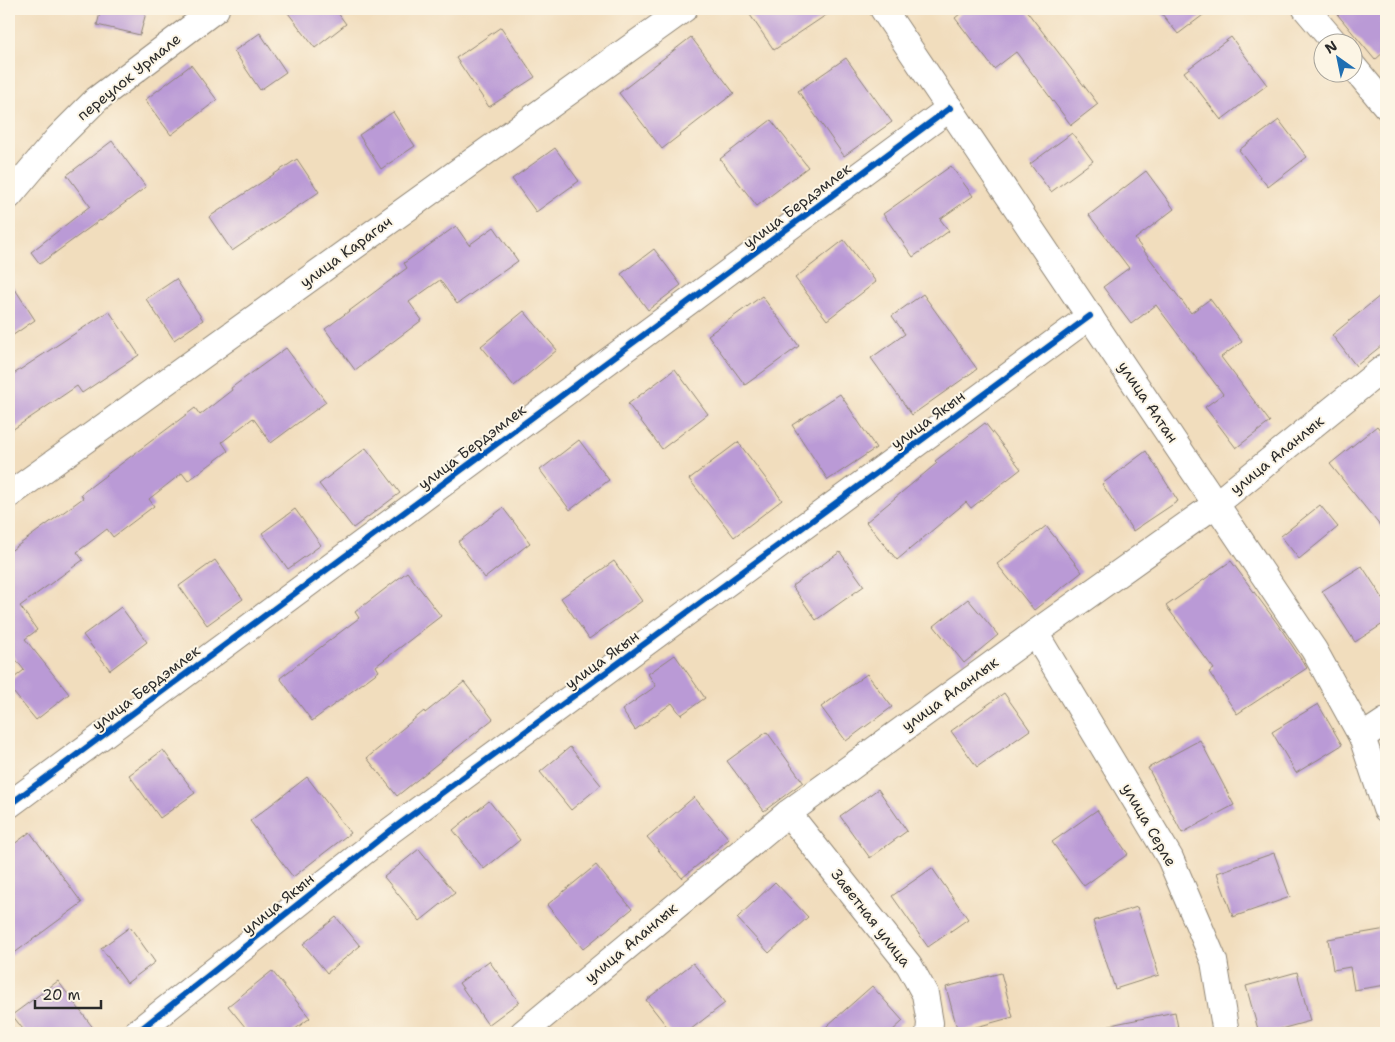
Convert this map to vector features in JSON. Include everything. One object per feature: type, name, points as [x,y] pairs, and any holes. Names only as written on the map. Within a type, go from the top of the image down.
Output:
[{"type":"street","name":"переулок Урмале","points":[[9,196],[58,138],[97,98],[216,9]]},
{"type":"street","name":"улица Карагач","points":[[9,495],[684,9]]},
{"type":"street","name":"улица Алтан","points":[[883,9],[1314,650],[1362,737],[1386,809]]},
{"type":"street","points":[[1306,9],[1326,32]]},
{"type":"street","points":[[1362,77],[1386,106]]},
{"type":"street","name":"улица Бердэмлек","points":[[9,805],[950,108]]},
{"type":"street","name":"улица Якын","points":[[136,1033],[390,831],[1090,316]]},
{"type":"street","name":"улица Аланлык","points":[[523,1033],[788,813],[1216,504],[1386,366]]},
{"type":"street","name":"улица Серле","points":[[1035,633],[1170,858],[1214,961],[1226,1033]]},
{"type":"street","points":[[1362,737],[1386,721]]},
{"type":"street","name":"Заветная улица","points":[[788,813],[909,965],[924,994],[930,1023],[929,1033]]},
{"type":"building","points":[[101,9],[147,9],[140,35],[97,25]]},
{"type":"building","points":[[285,9],[335,9],[346,24],[315,48]]},
{"type":"building","points":[[746,9],[835,9],[774,50]]},
{"type":"building","points":[[966,9],[1025,9],[1098,104],[1071,125],[1016,52],[994,69],[955,18]]},
{"type":"building","points":[[1158,9],[1211,9],[1178,34]]},
{"type":"building","points":[[1333,9],[1386,9],[1386,50],[1375,60],[1362,44],[1362,32],[1352,32]]},
{"type":"building","points":[[501,27],[535,77],[489,107],[456,58]]},
{"type":"building","points":[[260,33],[286,72],[260,90],[234,51]]},
{"type":"building","points":[[691,37],[734,93],[662,149],[619,93]]},
{"type":"building","points":[[1231,37],[1267,85],[1221,120],[1184,72]]},
{"type":"building","points":[[846,58],[892,122],[844,156],[798,91]]},
{"type":"building","points":[[191,65],[217,100],[171,135],[145,100]]},
{"type":"building","points":[[393,112],[415,146],[381,169],[359,135]]},
{"type":"building","points":[[771,120],[808,167],[757,206],[720,159]]},
{"type":"building","points":[[1279,120],[1307,157],[1268,187],[1239,150]]},
{"type":"building","points":[[1072,133],[1093,161],[1051,192],[1030,164]]},
{"type":"building","points":[[112,141],[146,187],[40,264],[31,252],[90,206],[67,175]]},
{"type":"building","points":[[555,148],[579,181],[536,212],[512,179]]},
{"type":"building","points":[[297,159],[319,192],[232,251],[209,217]]},
{"type":"building","points":[[951,166],[973,196],[940,219],[949,231],[913,257],[883,214]]},
{"type":"building","points":[[1146,171],[1174,209],[1135,239],[1191,313],[1210,299],[1242,342],[1221,357],[1270,422],[1236,448],[1205,407],[1223,394],[1156,305],[1131,324],[1103,287],[1129,268],[1089,215]]},
{"type":"building","points":[[456,226],[469,245],[494,227],[518,261],[457,304],[440,280],[409,302],[422,320],[355,370],[325,329],[407,268],[404,263]]},
{"type":"building","points":[[844,240],[876,282],[827,320],[795,278]]},
{"type":"building","points":[[654,249],[681,285],[648,310],[621,274]]},
{"type":"building","points":[[176,279],[203,320],[174,340],[146,299]]},
{"type":"building","points":[[9,280],[35,320],[9,338]]},
{"type":"building","points":[[1386,291],[1386,342],[1356,366],[1332,335]]},
{"type":"building","points":[[923,294],[977,369],[912,415],[871,358],[905,334],[892,316]]},
{"type":"building","points":[[762,296],[799,346],[745,385],[708,335]]},
{"type":"building","points":[[109,311],[139,355],[82,393],[77,386],[9,432],[9,377]]},
{"type":"building","points":[[524,311],[557,350],[514,386],[481,346]]},
{"type":"building","points":[[286,348],[326,402],[271,443],[253,418],[222,442],[228,451],[188,481],[182,473],[149,499],[154,506],[113,537],[107,529],[77,552],[83,560],[20,606],[37,630],[25,639],[69,694],[36,720],[9,687],[9,682],[24,670],[9,651],[9,552],[83,498],[81,494],[195,408],[200,415],[232,390],[231,388]]},
{"type":"building","points":[[675,369],[708,414],[662,449],[628,404]]},
{"type":"building","points":[[840,394],[876,448],[828,480],[792,425]]},
{"type":"building","points":[[985,423],[1021,469],[971,508],[966,502],[897,560],[866,522],[937,463],[935,461]]},
{"type":"building","points":[[1377,426],[1386,438],[1386,533],[1330,464]]},
{"type":"building","points":[[579,440],[609,480],[570,510],[540,470]]},
{"type":"building","points":[[738,442],[782,500],[734,537],[689,479]]},
{"type":"building","points":[[366,448],[400,493],[353,528],[319,484]]},
{"type":"building","points":[[1146,451],[1178,501],[1133,531],[1102,484]]},
{"type":"building","points":[[1320,505],[1338,527],[1299,559],[1281,536]]},
{"type":"building","points":[[503,508],[530,543],[485,578],[458,542]]},
{"type":"building","points":[[295,509],[321,545],[288,569],[262,533]]},
{"type":"building","points":[[1046,526],[1082,572],[1034,610],[997,564]]},
{"type":"building","points":[[840,552],[864,586],[816,620],[792,586]]},
{"type":"building","points":[[215,560],[243,599],[207,625],[179,586]]},
{"type":"building","points":[[614,561],[642,601],[589,639],[561,598]]},
{"type":"building","points":[[1231,561],[1277,623],[1307,668],[1237,714],[1209,672],[1214,669],[1166,606]]},
{"type":"building","points":[[1362,566],[1386,603],[1386,622],[1355,642],[1322,591]]},
{"type":"building","points":[[407,572],[441,616],[376,666],[379,671],[312,721],[280,678],[359,618],[355,612]]},
{"type":"building","points":[[968,599],[998,635],[964,663],[934,626]]},
{"type":"building","points":[[121,607],[147,642],[110,670],[83,635]]},
{"type":"building","points":[[675,655],[705,698],[681,715],[672,703],[635,730],[622,710],[656,686],[648,674]]},
{"type":"building","points":[[867,674],[892,707],[846,741],[821,707]]},
{"type":"building","points":[[464,682],[493,719],[397,796],[367,758],[424,711],[425,713]]},
{"type":"building","points":[[1004,693],[1030,730],[977,767],[951,731]]},
{"type":"building","points":[[1318,704],[1342,745],[1296,773],[1272,732]]},
{"type":"building","points":[[767,732],[803,782],[764,811],[727,761]]},
{"type":"building","points":[[1200,740],[1234,805],[1182,833],[1148,768]]},
{"type":"building","points":[[570,747],[601,785],[571,810],[540,772]]},
{"type":"building","points":[[163,750],[195,793],[160,818],[129,775]]},
{"type":"building","points":[[307,777],[350,833],[293,877],[250,821]]},
{"type":"building","points":[[878,789],[907,831],[870,858],[840,816]]},
{"type":"building","points":[[694,797],[729,839],[682,878],[647,837]]},
{"type":"building","points":[[489,801],[520,840],[484,869],[453,830]]},
{"type":"building","points":[[1097,810],[1128,854],[1084,886],[1052,842]]},
{"type":"building","points":[[30,832],[82,903],[9,957],[9,848]]},
{"type":"building","points":[[419,849],[455,893],[420,921],[384,877]]},
{"type":"building","points":[[1274,853],[1290,897],[1233,917],[1217,873]]},
{"type":"building","points":[[596,865],[632,909],[583,949],[547,905]]},
{"type":"building","points":[[932,868],[968,919],[928,947],[892,896]]},
{"type":"building","points":[[775,882],[808,917],[769,953],[737,918]]},
{"type":"building","points":[[1137,907],[1159,975],[1115,989],[1093,921]]},
{"type":"building","points":[[336,917],[360,946],[327,973],[303,944]]},
{"type":"building","points":[[130,927],[155,962],[127,983],[101,948]]},
{"type":"building","points":[[1386,929],[1386,985],[1354,990],[1350,967],[1333,970],[1328,939]]},
{"type":"building","points":[[489,961],[519,1002],[488,1025],[459,983]]},
{"type":"building","points":[[693,963],[725,1003],[686,1033],[672,1033],[646,1000]]},
{"type":"building","points":[[272,971],[310,1018],[290,1033],[250,1033],[228,1006]]},
{"type":"building","points":[[1297,972],[1310,1021],[1266,1033],[1259,1033],[1246,986]]},
{"type":"building","points":[[1001,973],[1013,1017],[958,1032],[946,987]]},
{"type":"building","points":[[58,981],[97,1033],[26,1033],[12,1015]]},
{"type":"building","points":[[872,986],[903,1021],[890,1033],[819,1033]]},
{"type":"building","points":[[1175,1012],[1179,1033],[1111,1033],[1110,1025]]},
{"type":"cycle path","points":[[9,805],[950,108]]},
{"type":"cycle path","points":[[136,1033],[390,831],[1090,316]]}]
